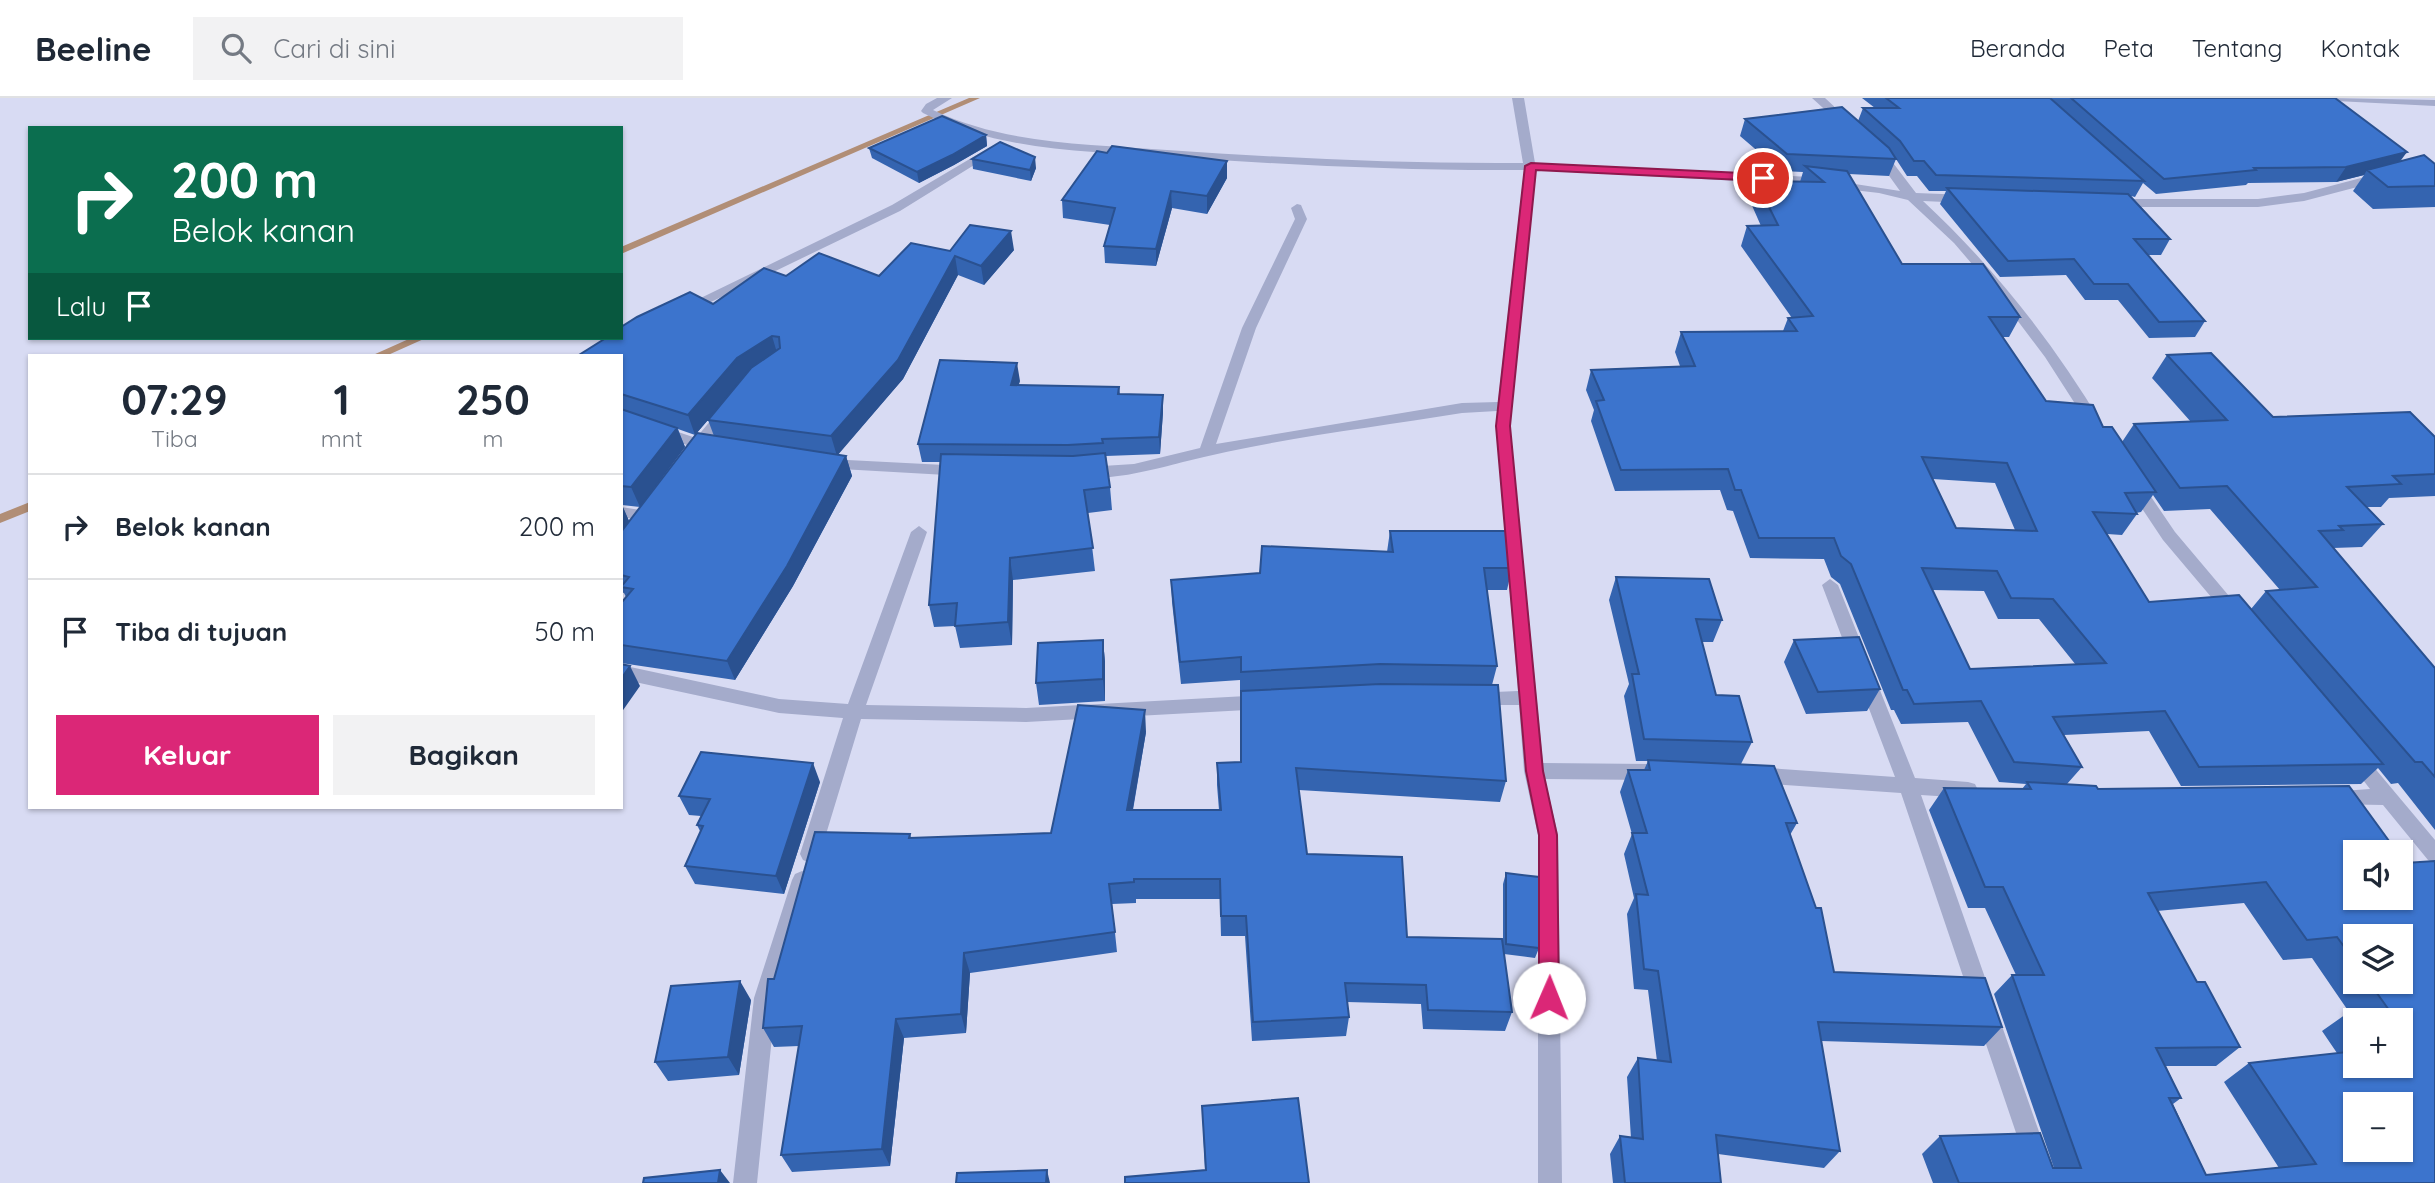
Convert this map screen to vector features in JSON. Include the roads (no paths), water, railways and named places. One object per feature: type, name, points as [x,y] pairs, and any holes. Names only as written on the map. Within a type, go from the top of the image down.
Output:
[{"type":"street","points":[[946,98],[930,106],[933,114],[964,128],[1012,138],[1109,149],[1432,168],[1531,166],[1810,181],[1879,189],[1912,197],[1980,199]]},
{"type":"street","points":[[1518,98],[1531,166],[1503,426],[1534,771],[1548,835],[1551,884],[1550,1183]]},
{"type":"street","points":[[1818,98],[1858,134]]},
{"type":"street","points":[[2327,98],[2346,114]]},
{"type":"street","points":[[2336,98],[2435,103]]},
{"type":"street","points":[[671,316],[896,208],[1012,138]]},
{"type":"street","points":[[1868,143],[1888,161],[1912,197],[1965,248],[2032,329],[2054,358],[2105,440]]},
{"type":"street","points":[[2101,202],[2258,204],[2304,197],[2389,174]]},
{"type":"street","points":[[2135,186],[2155,204]]},
{"type":"street","points":[[1206,451],[1249,328],[1301,219],[1297,208]]},
{"type":"street","points":[[695,449],[735,401]]},
{"type":"street","points":[[1069,472],[1134,469],[1206,451],[1462,408],[1504,406]]},
{"type":"street","points":[[623,419],[695,449],[720,449]]},
{"type":"street","points":[[814,462],[850,467],[979,471]]},
{"type":"street","points":[[2125,473],[2169,536],[2248,630]]},
{"type":"street","points":[[623,512],[647,516]]},
{"type":"street","points":[[745,1183],[765,998],[855,712],[919,532]]},
{"type":"street","points":[[1830,585],[1908,786],[2045,1183]]},
{"type":"street","points":[[623,672],[779,706],[855,712],[1026,715],[1283,701]]},
{"type":"street","points":[[1460,697],[1528,698]]},
{"type":"street","points":[[2344,745],[2435,854]]},
{"type":"street","points":[[1534,771],[1672,772]]},
{"type":"street","points":[[1740,775],[1987,792]]},
{"type":"street","points":[[2320,798],[2388,797]]},
{"type":"waterway","points":[[623,250],[976,98]]},
{"type":"waterway","points":[[381,354],[415,340]]},
{"type":"waterway","points":[[0,519],[28,507]]}]
